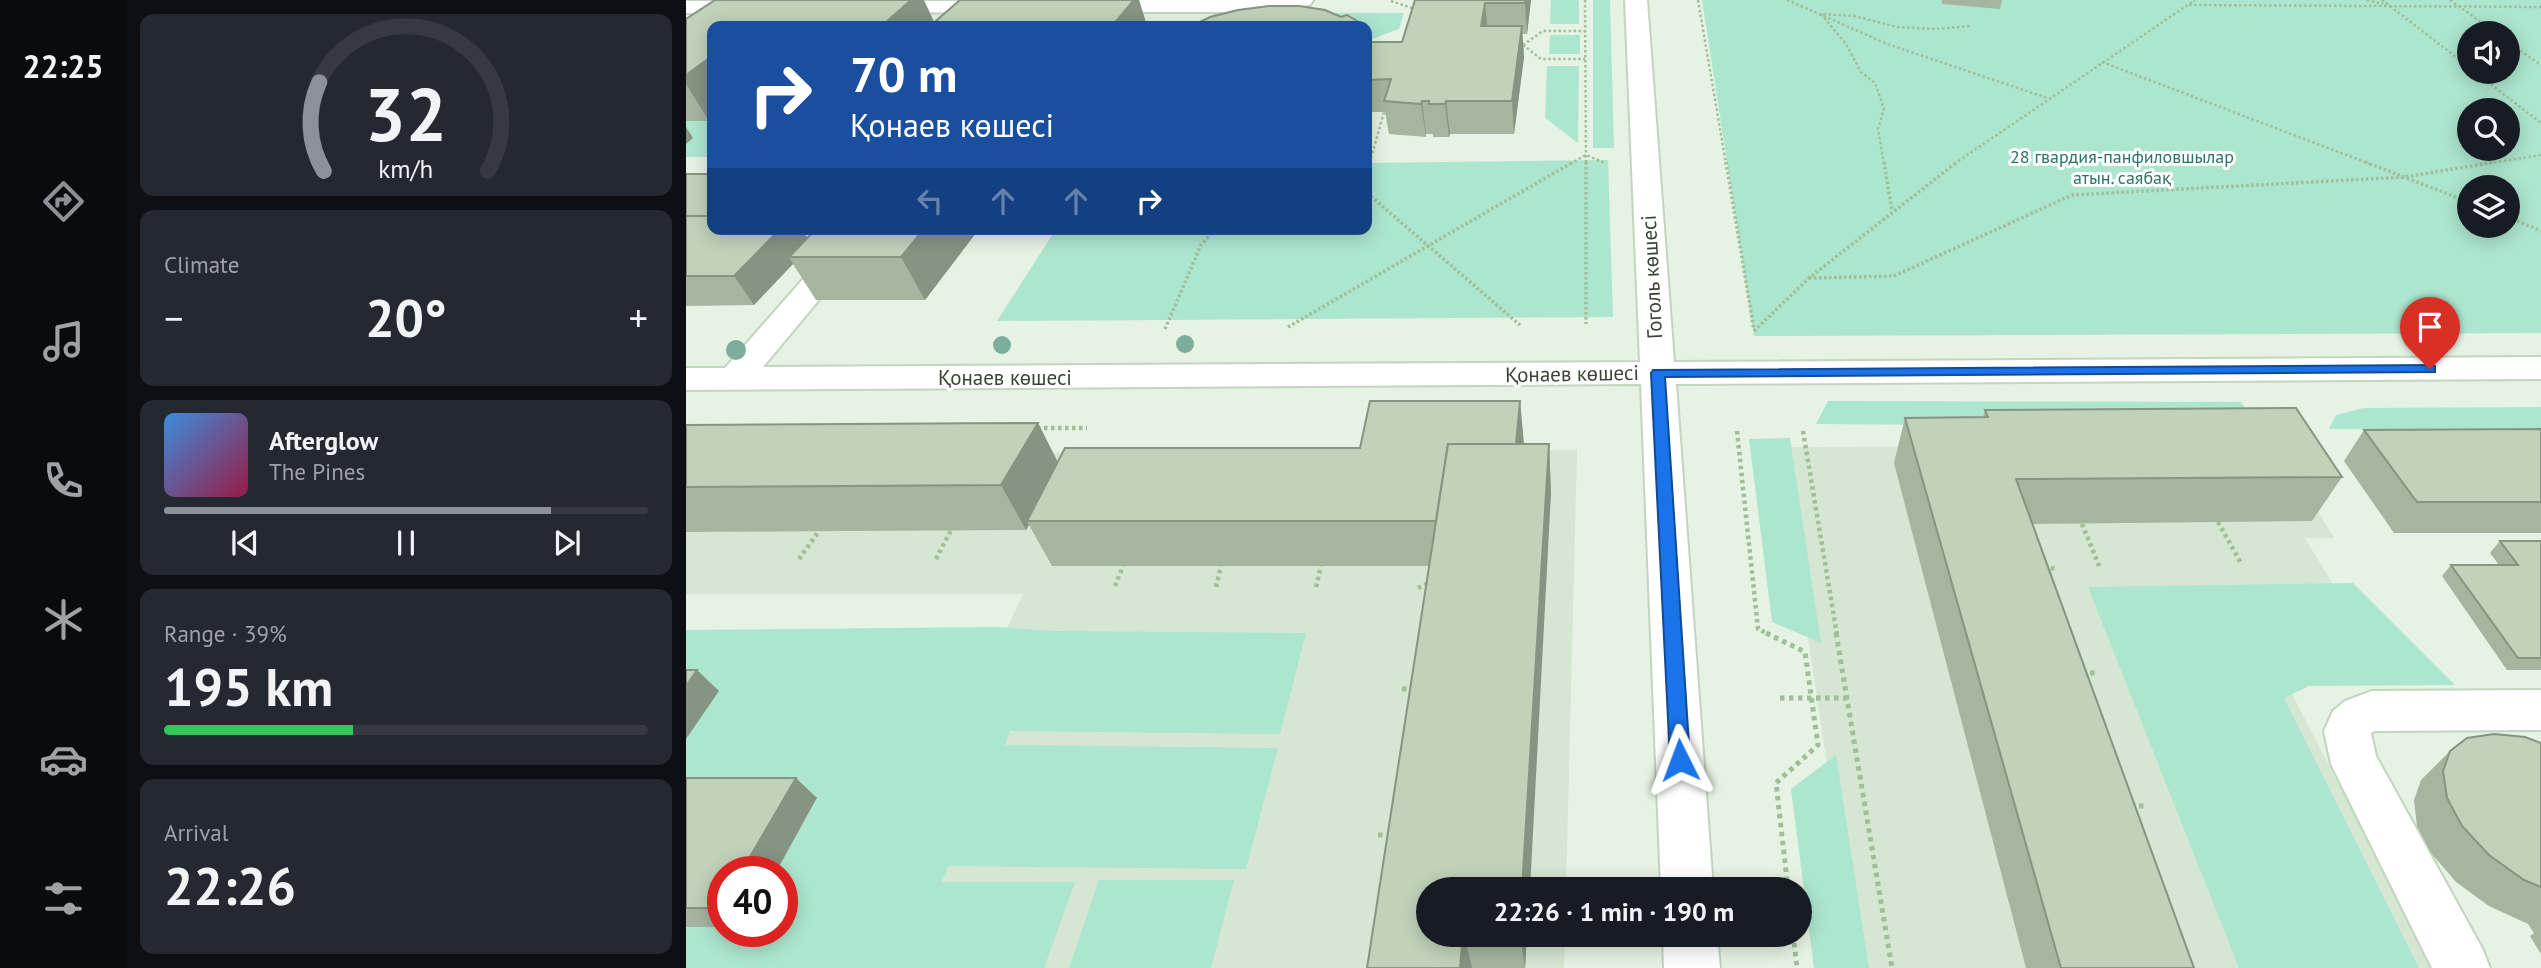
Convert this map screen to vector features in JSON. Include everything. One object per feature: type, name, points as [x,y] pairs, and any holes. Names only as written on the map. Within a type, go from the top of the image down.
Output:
[{"type":"street","points":[[1062,6],[1302,0]]},
{"type":"street","name":"Гоголь көшесі","points":[[1636,0],[1686,877]]},
{"type":"street","points":[[696,8],[779,7]]},
{"type":"street","points":[[848,7],[1023,7]]},
{"type":"street","points":[[734,379],[858,235]]},
{"type":"street","name":"Қонаев көшесі","points":[[686,379],[2541,368]]},
{"type":"street","points":[[2462,968],[2355,764],[2347,743],[2348,726],[2357,715],[2372,711],[2541,710]]},
{"type":"street","points":[[1691,947],[1692,968]]},
{"type":"path","points":[[1585,0],[1587,324]]},
{"type":"path","points":[[1698,0],[1754,331],[1809,278],[1937,176],[2195,0]]},
{"type":"path","points":[[1787,0],[1891,45],[2048,98]]},
{"type":"path","points":[[2367,0],[2391,6]]},
{"type":"path","points":[[2382,0],[2457,58]]},
{"type":"path","points":[[2450,0],[2479,21]]},
{"type":"path","points":[[1391,1],[1416,8],[1411,21]]},
{"type":"path","points":[[2188,5],[2541,7]]},
{"type":"path","points":[[1821,14],[1854,16],[1896,27],[1935,29],[1971,26]]},
{"type":"path","points":[[1821,14],[1848,46],[1855,64],[1867,80],[1875,83],[1884,109],[1878,129],[1892,212]]},
{"type":"path","points":[[1511,45],[1523,45],[1543,31],[1585,31]]},
{"type":"path","points":[[1523,45],[1541,59],[1585,59]]},
{"type":"path","points":[[2520,50],[2541,65]]},
{"type":"path","points":[[2102,62],[2457,197]]},
{"type":"path","points":[[2491,84],[2541,123]]},
{"type":"path","points":[[1372,154],[1384,112]]},
{"type":"path","points":[[1586,155],[1610,165]]},
{"type":"path","points":[[1288,327],[1586,155]]},
{"type":"path","points":[[1809,278],[1894,276],[2072,195],[2405,177],[2541,155]]},
{"type":"path","points":[[1372,197],[1520,325]]},
{"type":"path","points":[[2520,222],[2541,231]]},
{"type":"path","points":[[1164,329],[1201,245],[1210,235]]},
{"type":"path","points":[[1037,428],[1087,428]]},
{"type":"path","points":[[1737,431],[1758,629],[1805,652],[1818,745],[1776,783],[1787,877]]},
{"type":"path","points":[[1803,431],[1892,968]]},
{"type":"path","points":[[2218,522],[2242,565]]},
{"type":"path","points":[[2082,524],[2100,568]]},
{"type":"path","points":[[936,559],[951,530]]},
{"type":"path","points":[[799,559],[819,531]]},
{"type":"path","points":[[1115,586],[1123,566]]},
{"type":"path","points":[[1216,587],[1221,566]]},
{"type":"path","points":[[1315,587],[1321,566]]},
{"type":"path","points":[[2035,566],[2057,569]]},
{"type":"path","points":[[1418,588],[1430,582]]},
{"type":"path","points":[[2072,673],[2096,673]]},
{"type":"path","points":[[1402,689],[1427,688]]},
{"type":"path","points":[[1780,698],[1848,698]]},
{"type":"path","points":[[2120,806],[2147,806]]},
{"type":"path","points":[[1378,835],[1397,835]]},
{"type":"path","points":[[1795,947],[1797,968]]},
{"type":"shaded area","points":[[2278,446],[2334,538],[2305,538],[2378,659],[2274,659],[2433,968],[1857,968],[1780,447]]},
{"type":"shaded area","points":[[1577,450],[1566,877],[1416,877],[1416,947],[1565,947],[1564,968],[848,968],[1023,594],[686,594],[686,454]]},
{"type":"green space","points":[[1551,0],[1579,0],[1579,24],[1550,24]]},
{"type":"green space","points":[[1593,0],[1610,0],[1614,148],[1593,148]]},
{"type":"green space","name":"28 гвардия-панфиловшылар атын. саябақ","points":[[1702,0],[2541,0],[2541,333],[1754,336]]},
{"type":"green space","points":[[1214,13],[1404,13],[1399,29],[1372,39],[1372,21],[1209,21]]},
{"type":"green space","points":[[1550,35],[1580,35],[1580,54],[1549,54]]},
{"type":"green space","points":[[1547,66],[1579,66],[1578,143],[1545,118]]},
{"type":"green space","points":[[686,121],[707,121],[707,157],[686,157],[686,144],[692,138],[686,138]]},
{"type":"green space","points":[[1608,160],[1613,317],[997,321],[1052,235],[1372,235],[1372,163]]},
{"type":"green space","points":[[1828,401],[2241,402],[2257,427],[1816,424]]},
{"type":"green space","points":[[2541,407],[2541,429],[2329,429],[2336,415],[2364,408]]},
{"type":"green space","points":[[1790,438],[1821,643],[1772,622],[1749,439]]},
{"type":"green space","points":[[2353,583],[2455,685],[2309,686],[2284,698],[2419,968],[2239,968],[2088,587]]},
{"type":"green space","points":[[995,627],[1056,631],[1306,633],[1280,734],[1010,731],[1005,745],[1278,748],[1246,869],[949,866],[941,882],[1075,882],[1044,968],[686,968],[686,927],[707,927],[707,947],[798,947],[798,856],[785,856],[817,799],[686,799],[686,630]]},
{"type":"green space","points":[[1836,755],[1869,968],[1814,968],[1811,947],[1812,877],[1802,877],[1791,789]]},
{"type":"green space","points":[[1099,880],[1234,880],[1211,968],[1069,968]]},
{"type":"building","points":[[715,0],[911,0],[887,21],[707,21],[707,60],[686,75],[686,19]]},
{"type":"building","points":[[960,0],[1134,0],[1116,21],[936,21]]},
{"type":"building","points":[[1415,0],[1525,0],[1525,3],[1485,3],[1481,26],[1522,26],[1512,101],[1446,101],[1445,104],[1429,104],[1429,101],[1422,101],[1421,104],[1384,101],[1391,79],[1372,80],[1372,42],[1402,42]]},
{"type":"building","points":[[1299,6],[1325,10],[1341,17],[1347,15],[1357,21],[1202,21],[1238,10]]},
{"type":"building","points":[[686,174],[707,174],[707,216],[686,216]]},
{"type":"building","points":[[686,216],[707,216],[707,235],[774,235],[734,276],[686,276]]},
{"type":"building","points":[[810,235],[919,235],[901,257],[789,257]]},
{"type":"building","points":[[1370,401],[1520,401],[1516,444],[1448,444],[1436,521],[1027,521],[1065,448],[1360,448]]},
{"type":"building","points":[[2296,408],[2342,477],[2016,479],[2194,968],[2061,968],[1905,418],[1988,417],[1985,410]]},
{"type":"building","points":[[1038,423],[1001,485],[686,487],[686,425]]},
{"type":"building","points":[[2541,429],[2541,502],[2417,502],[2364,430]]},
{"type":"building","points":[[1448,444],[1549,444],[1523,877],[1416,877],[1416,947],[1462,947],[1460,968],[1367,968]]},
{"type":"building","points":[[2500,541],[2541,541],[2541,658],[2518,658],[2451,565],[2518,565]]},
{"type":"building","points":[[686,670],[697,670],[686,686]]},
{"type":"building","points":[[2494,734],[2525,737],[2541,743],[2541,887],[2524,880],[2489,855],[2462,826],[2447,798],[2443,771],[2450,751],[2467,738]]},
{"type":"building","points":[[686,778],[796,778],[750,856],[707,856],[707,908],[686,908]]},
{"type":"route","points":[[1680,760],[1658,373],[2430,369]]}]
